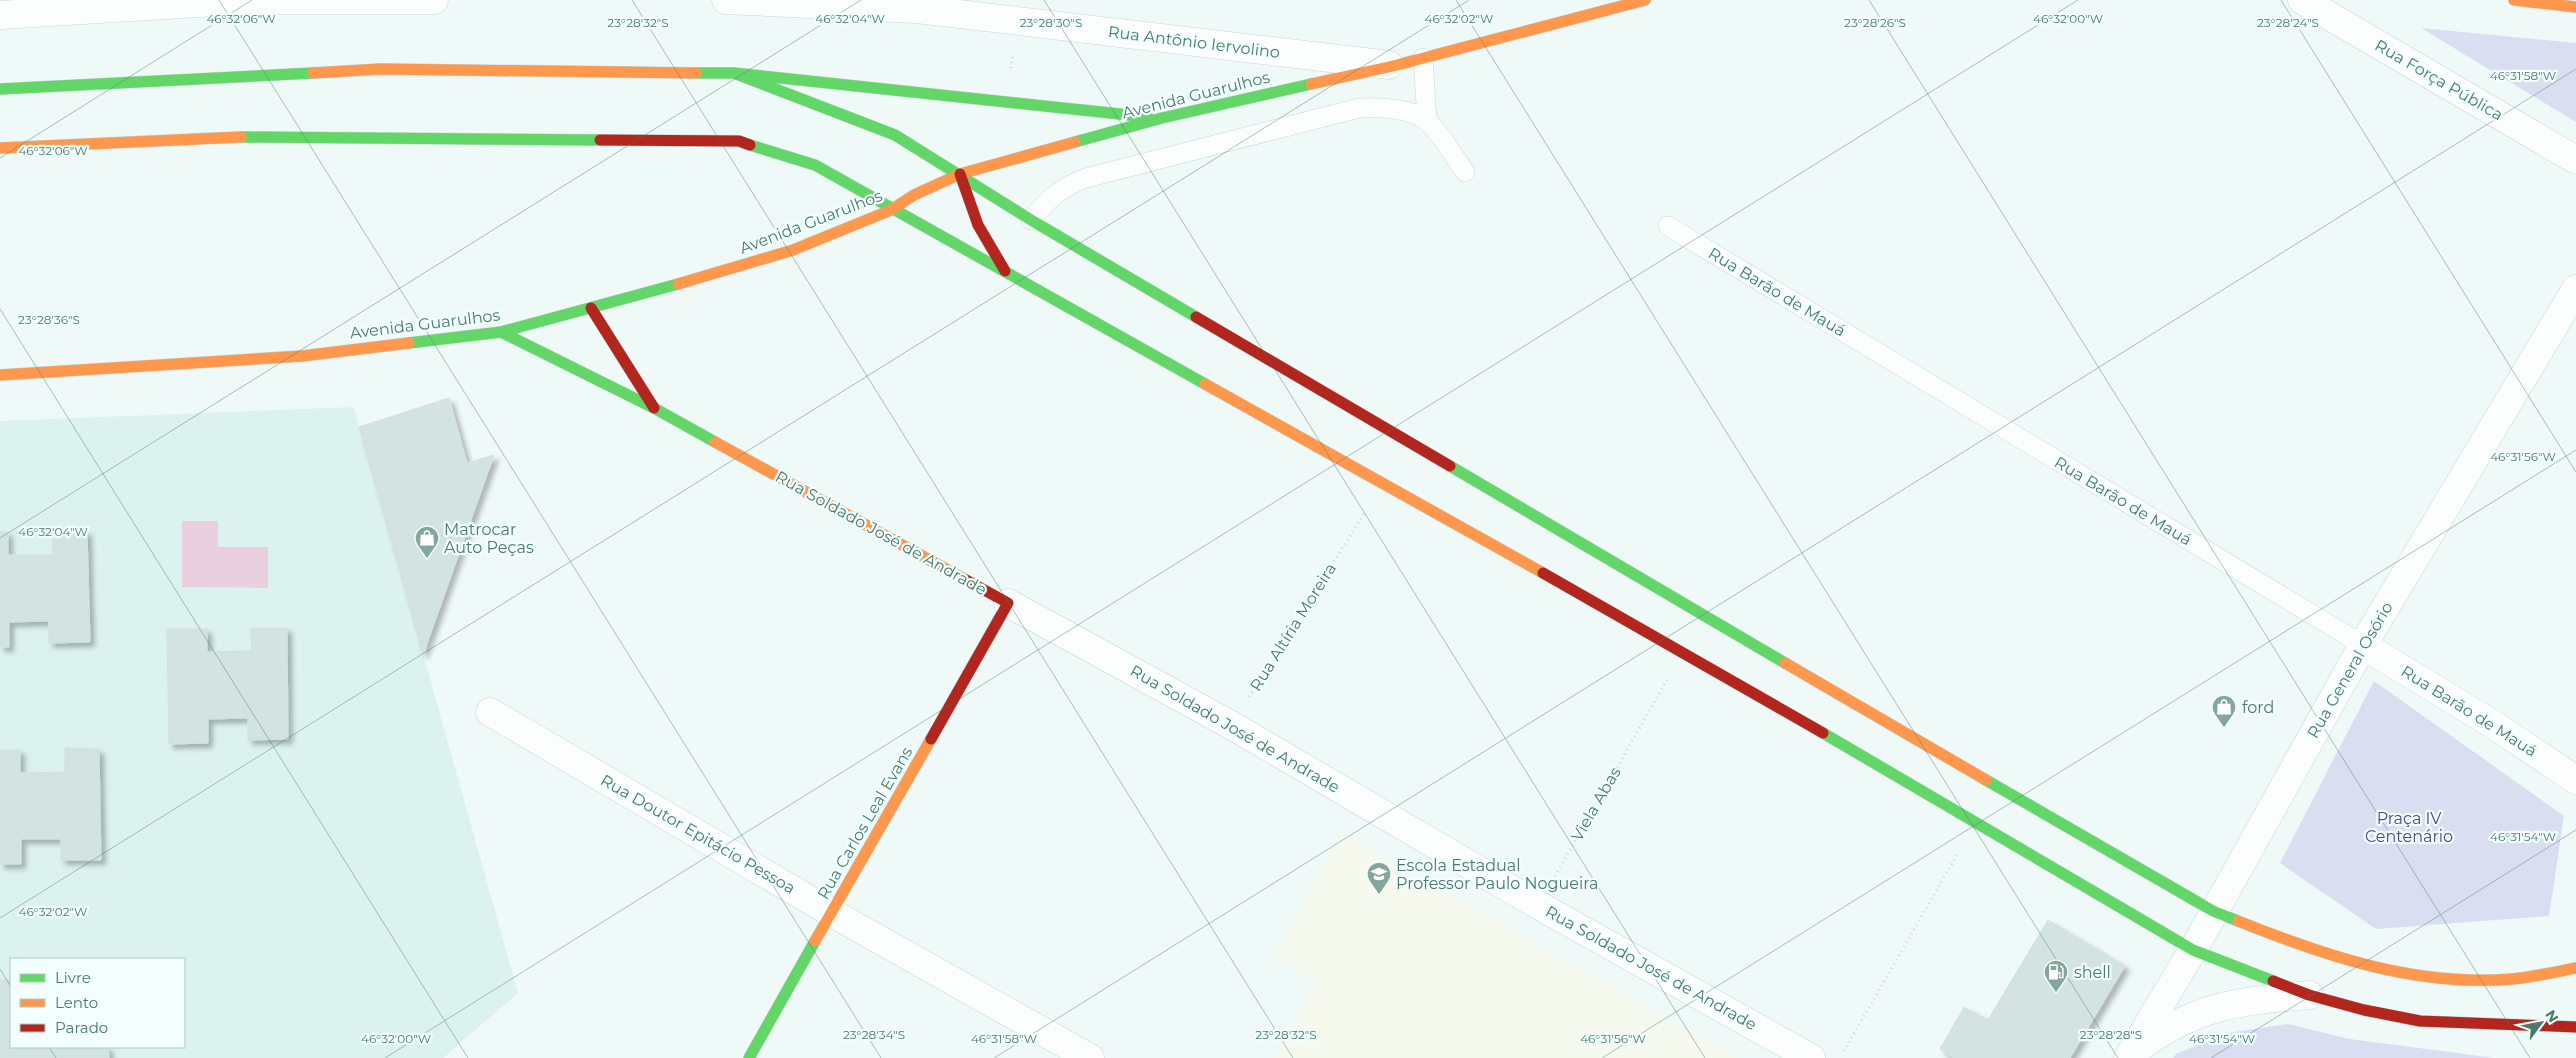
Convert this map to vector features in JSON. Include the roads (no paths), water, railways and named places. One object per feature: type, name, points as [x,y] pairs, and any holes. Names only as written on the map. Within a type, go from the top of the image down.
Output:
[{"type":"main road","name":"Avenida Guarulhos","points":[[0,375],[302,356],[501,332],[748,264],[819,240],[891,210],[914,195],[960,174],[1162,118],[1392,66],[1645,0]]},
{"type":"main road","points":[[2514,0],[2566,4]]},
{"type":"main road","points":[[0,89],[380,69],[734,74],[1162,118]]},
{"type":"main road","points":[[734,74],[895,135],[1031,220],[1947,758],[2213,911],[2280,938],[2356,964],[2405,974],[2456,979],[2512,979],[2576,968]]},
{"type":"main road","points":[[0,148],[265,136],[739,141],[814,165],[891,210],[1682,651],[2193,950],[2308,995],[2364,1010],[2420,1021],[2558,1028],[2576,1027]]},
{"type":"main road","points":[[960,174],[964,196],[974,219],[986,243],[1007,274]]},
{"type":"main road","name":"Rua Soldado José de Andrade","points":[[591,308],[654,408]]},
{"type":"main road","name":"Rua Soldado José de Andrade","points":[[501,332],[654,408],[1008,603]]},
{"type":"main road","name":"Rua Carlos Leal Evans","points":[[750,1058],[1008,603]]},
{"type":"main road","points":[[2558,1028],[2576,1033]]},
{"type":"street","points":[[0,15],[104,4],[248,0],[434,0]]},
{"type":"street","name":"Rua Antônio Iervolino","points":[[726,0],[914,4],[1020,22],[1392,66]]},
{"type":"street","name":"Rua Força Pública","points":[[2302,0],[2576,160]]},
{"type":"street","name":"Rua General Osório","points":[[2129,1056],[2193,950],[2213,911],[2363,645],[2576,289]]},
{"type":"street","name":"Rua Soldado José de Andrade","points":[[1008,603],[1232,725],[1538,905],[1811,1058]]},
{"type":"street","name":"Rua Barão de Mauá","points":[[2363,645],[2494,725],[2576,780]]},
{"type":"street","name":"Rua Doutor Epitácio Pessoa","points":[[490,712],[832,913],[1090,1058]]},
{"type":"street","name":"Rua General Osório","points":[[2129,1056],[2164,1029],[2217,1007],[2253,999],[2308,995]]},
{"type":"lane","points":[[1423,58],[1427,120],[1465,172]]},
{"type":"lane","points":[[1031,220],[1049,198],[1069,184],[1086,178],[1358,108],[1380,107],[1401,111],[1427,120]]},
{"type":"lane","name":"Rua Barão de Mauá","points":[[1668,226],[2363,645]]},
{"type":"place","name":"Matrocar Auto Peças","points":[[427,559]]},
{"type":"place","name":"ford","points":[[2224,728]]},
{"type":"place","name":"Escola Estadual Professor Paulo Nogueira","points":[[1379,895]]},
{"type":"place","name":"shell","points":[[2056,993]]},
{"type":"park label","name":"Praça IV Centenário","points":[[2409,827]]}]
